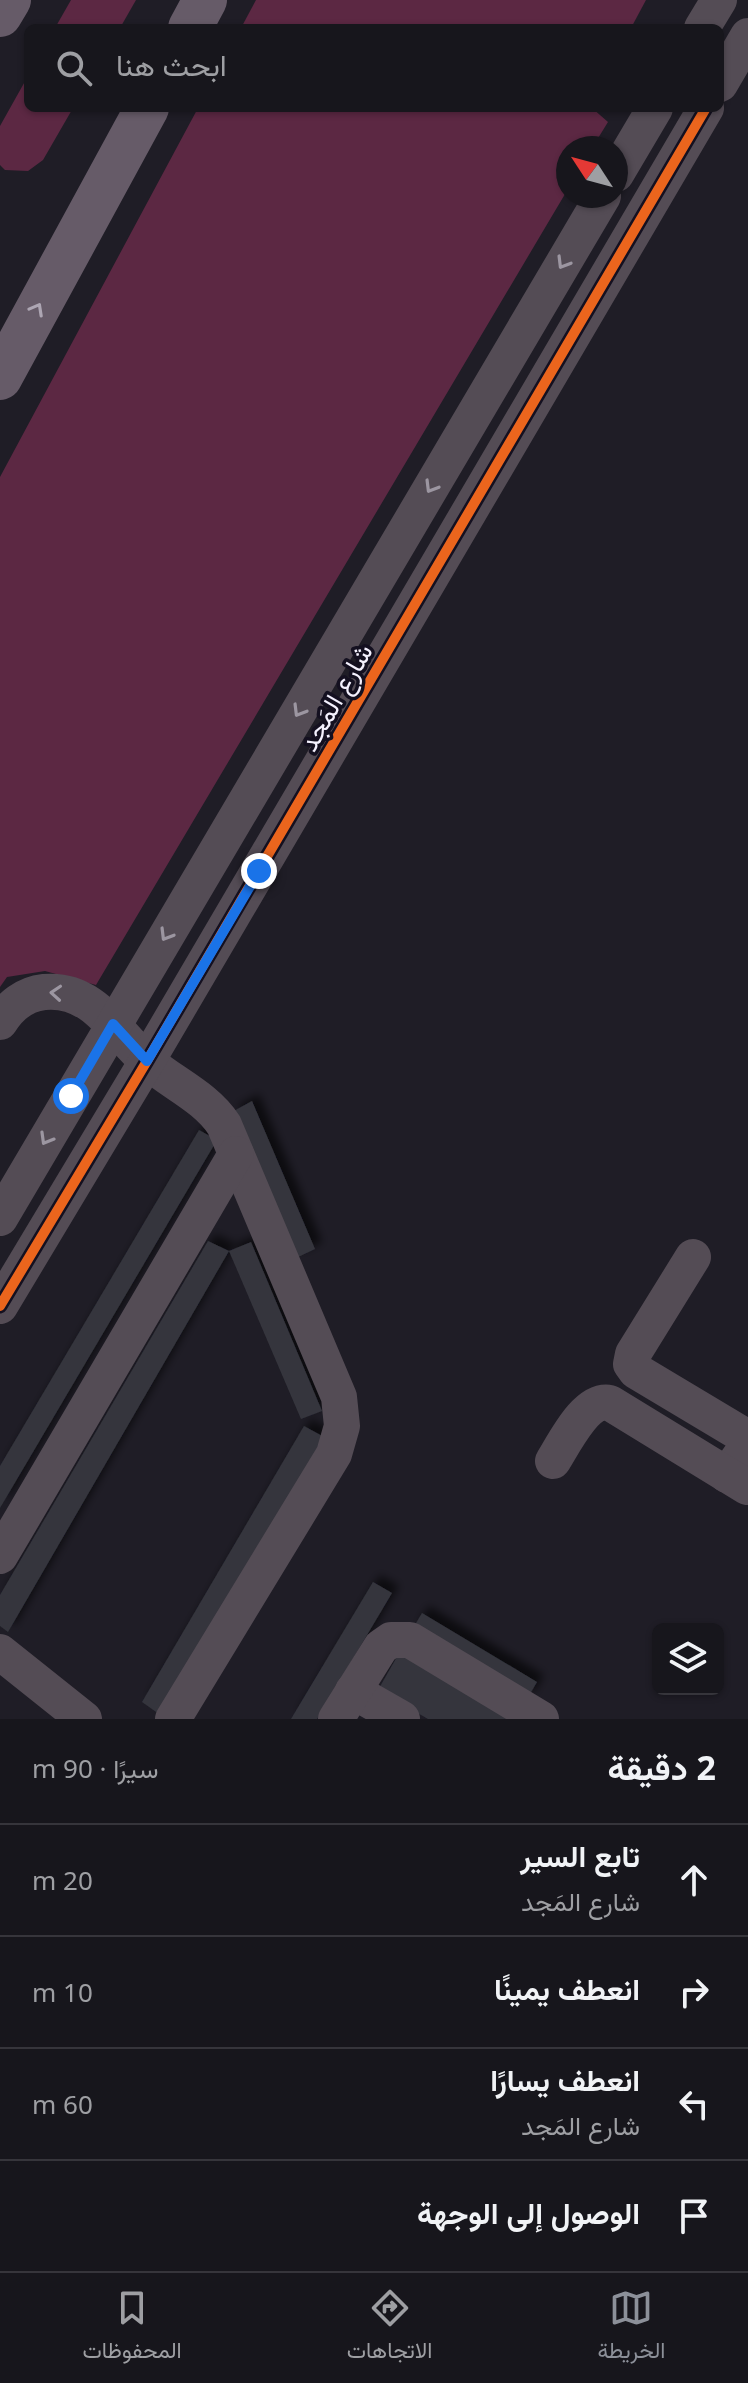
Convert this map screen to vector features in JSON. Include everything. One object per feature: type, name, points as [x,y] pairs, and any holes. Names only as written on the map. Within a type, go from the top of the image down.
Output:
[{"type":"highway","points":[[192,24],[205,0]]},
{"type":"highway","points":[[0,378],[145,112]]},
{"type":"street","points":[[704,24],[719,0]]},
{"type":"street","points":[[724,77],[748,36]]},
{"type":"street","points":[[628,154],[653,112]]},
{"type":"street","name":"شارع المَجد","points":[[0,1306],[704,112]]},
{"type":"street","name":"شارع المَجد","points":[[0,1218],[596,208]]},
{"type":"street","points":[[0,1022],[8,1010],[24,998],[41,992],[59,991],[76,995],[113,1024],[147,1061],[214,1111],[224,1125],[339,1397],[342,1426],[334,1454],[173,1719]]},
{"type":"street","points":[[0,1556],[236,1154]]},
{"type":"street","points":[[553,1461],[588,1409],[603,1402],[610,1403],[738,1481],[745,1449],[746,1439],[743,1435],[636,1371],[631,1364],[633,1354],[693,1257]]},
{"type":"street","points":[[402,1719],[345,1705],[381,1647],[391,1640],[405,1639],[541,1719]]},
{"type":"street","points":[[0,1652],[84,1719]]},
{"type":"shaded area","points":[[71,0],[136,0],[122,24],[57,24]]},
{"type":"shaded area","points":[[256,0],[646,0],[633,24],[243,24]]},
{"type":"shaded area","points":[[24,83],[24,112],[71,112],[43,160],[28,171],[5,170],[0,165],[0,126]]},
{"type":"shaded area","points":[[196,112],[597,112],[608,122],[599,136],[556,136],[557,208],[96,985],[45,971],[7,977],[0,987],[0,477]]},
{"type":"building","points":[[252,1101],[315,1249],[296,1258],[232,1112]]},
{"type":"building","points":[[199,1130],[217,1140],[0,1508],[0,1466]]},
{"type":"building","points":[[208,1241],[229,1251],[8,1632],[0,1626],[0,1595]]},
{"type":"building","points":[[251,1242],[322,1411],[301,1419],[229,1251]]},
{"type":"building","points":[[304,1426],[324,1437],[159,1714],[142,1702]]},
{"type":"building","points":[[373,1582],[392,1593],[317,1719],[291,1719]]},
{"type":"building","points":[[422,1613],[537,1682],[527,1699],[412,1630]]},
{"type":"building","points":[[402,1648],[523,1719],[428,1719],[378,1690]]},
{"type":"cycle path","points":[[0,1306],[704,112]]},
{"type":"route","points":[[71,1096],[113,1024],[147,1061],[259,871]]}]
